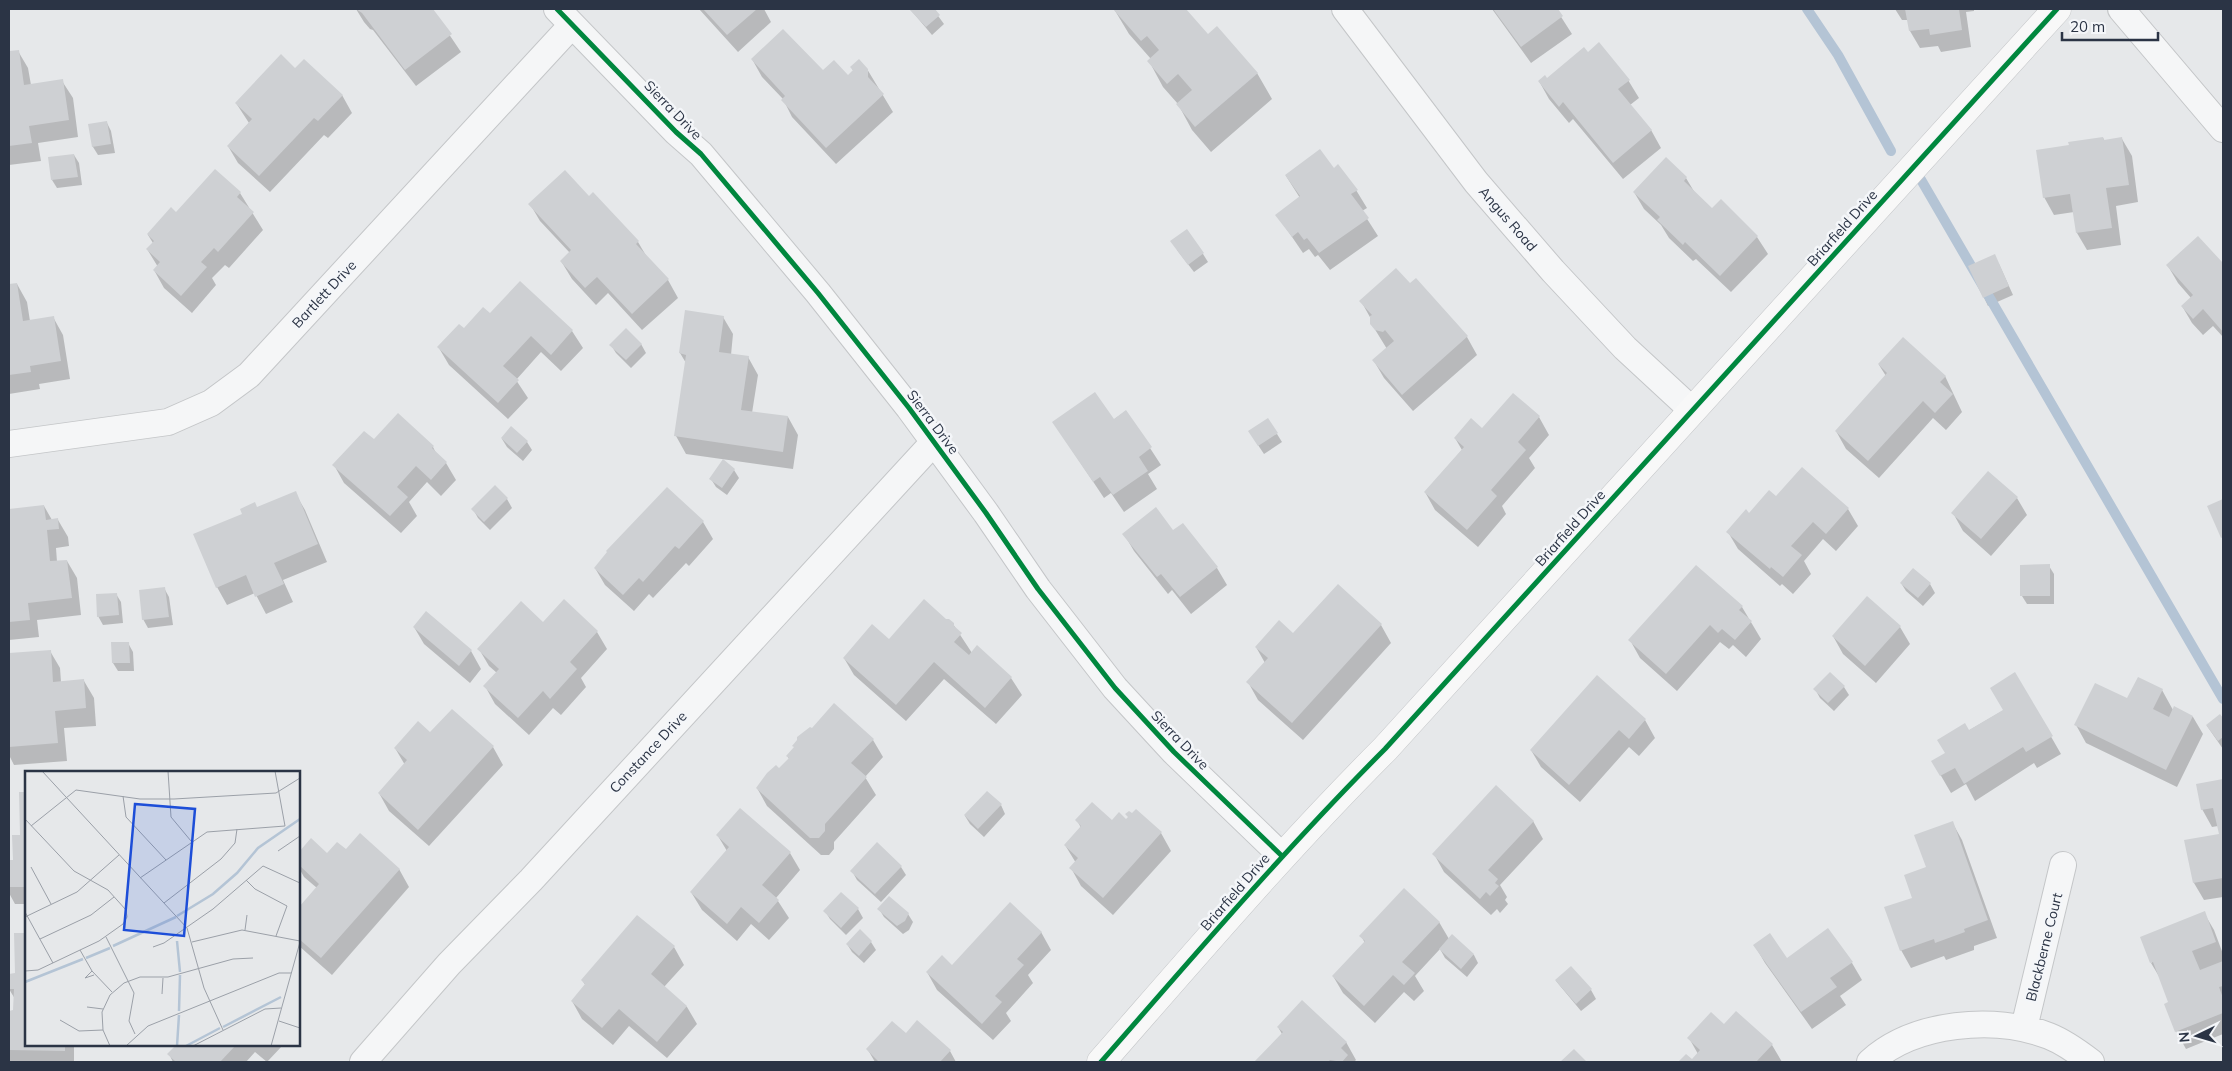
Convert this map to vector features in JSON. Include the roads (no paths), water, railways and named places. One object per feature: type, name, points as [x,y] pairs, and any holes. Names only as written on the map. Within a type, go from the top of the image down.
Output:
[{"type":"street","name":"Angus Road","points":[[1346,9],[1442,140],[1482,189],[1553,271],[1625,348],[1692,410]]},
{"type":"street","name":"Briarfield Drive","points":[[1100,1062],[1282,856],[1322,812],[1385,749],[2057,9]]},
{"type":"street","points":[[2121,9],[2223,129]]},
{"type":"street","name":"Sierra Drive","points":[[565,17],[637,89],[676,132],[701,154],[818,293],[934,442],[1038,589],[1115,688],[1174,752],[1282,856]]},
{"type":"street","name":"Bartlett Drive","points":[[9,444],[168,422],[212,403],[249,375],[565,17]]},
{"type":"street","name":"Constance Drive","points":[[363,1062],[449,964],[537,872],[934,442]]},
{"type":"street","name":"Blackberne Court","points":[[2024,1028],[2063,865]]},
{"type":"street","points":[[1870,1062],[1900,1042],[1942,1028],[1988,1023],[2024,1028],[2049,1036],[2070,1046],[2091,1062]]},
{"type":"waterway","points":[[1807,9],[1838,55],[1891,151]]},
{"type":"waterway","points":[[1920,178],[2223,699]]}]
